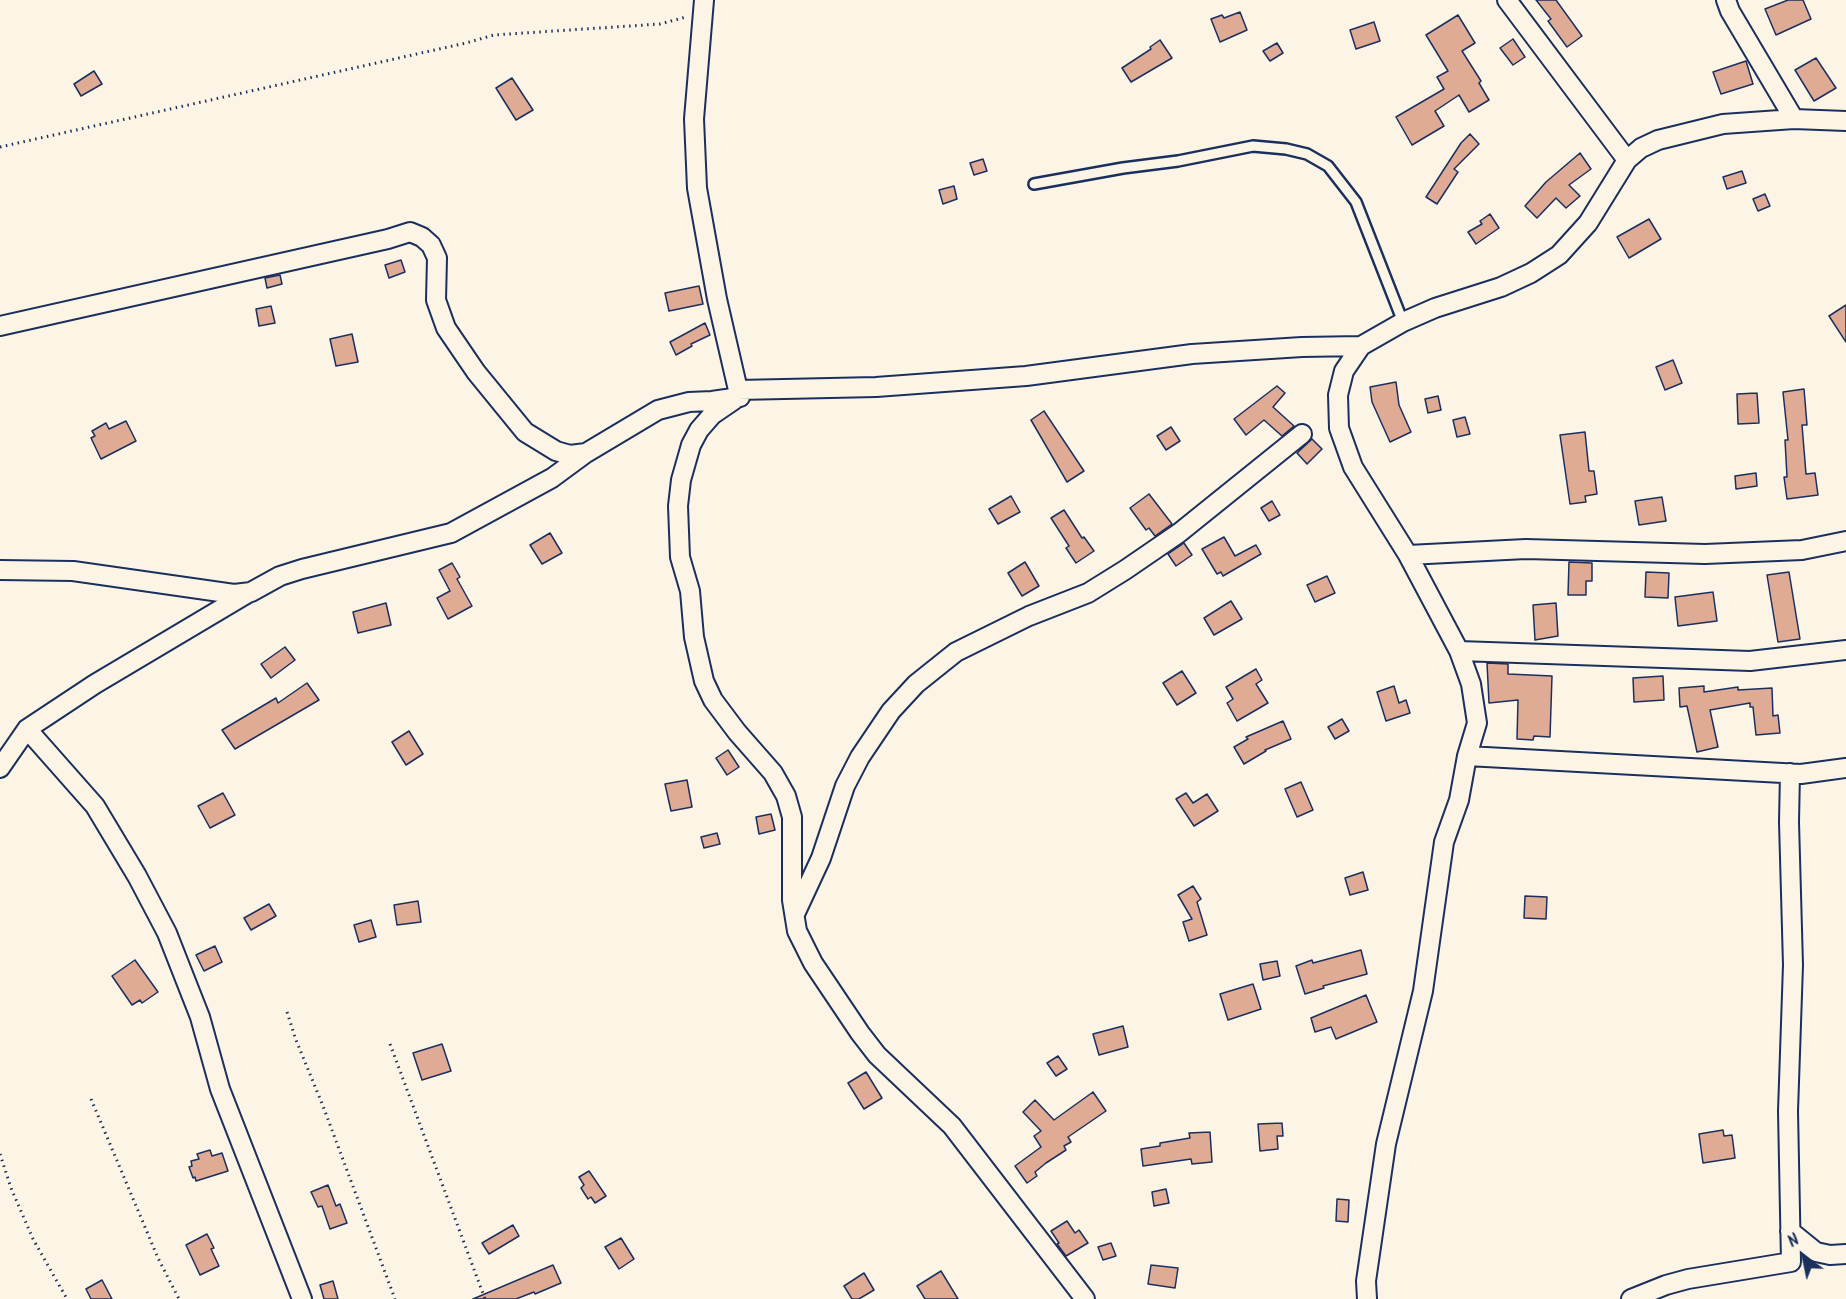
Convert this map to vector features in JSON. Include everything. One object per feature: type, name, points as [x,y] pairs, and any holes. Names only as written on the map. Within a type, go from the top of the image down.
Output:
[{"type":"street","points":[[1507,0],[1628,160]]},
{"type":"street","points":[[1726,0],[1730,11],[1794,119]]},
{"type":"street","points":[[704,6],[694,119],[697,188],[717,299],[739,394]]},
{"type":"street","points":[[1368,1299],[1366,1281],[1386,1144],[1423,991],[1444,842],[1459,800],[1467,756],[1477,723],[1471,684],[1459,651],[1408,555],[1353,467],[1339,428],[1338,394],[1344,371],[1361,346],[1403,321],[1501,287],[1531,273],[1559,255],[1588,223],[1628,160],[1641,148],[1658,140],[1723,124],[1794,119],[1846,121]]},
{"type":"street","points":[[0,326],[388,239],[410,232],[422,237],[431,245],[437,258],[436,300],[446,328],[476,372],[525,432],[555,451],[570,455],[586,453]]},
{"type":"street","points":[[0,768],[27,729],[95,684],[279,576],[451,533],[552,478],[586,453],[658,410],[689,402],[712,401],[739,394],[1026,376],[1192,354],[1361,346]]},
{"type":"street","points":[[739,394],[712,415],[699,430],[691,446],[681,480],[678,506],[680,557],[690,591],[694,637],[704,681],[713,700],[773,773],[786,796],[792,817],[794,916],[797,931],[813,963],[860,1033],[877,1054],[952,1126],[1085,1299]]},
{"type":"street","points":[[794,916],[821,858],[845,786],[860,757],[891,711],[916,684],[956,652],[1029,616],[1088,593],[1125,570],[1179,533],[1302,434]]},
{"type":"street","points":[[1408,555],[1526,549],[1705,554],[1802,550],[1846,541]]},
{"type":"street","points":[[0,570],[73,571],[234,594],[251,592]]},
{"type":"street","points":[[1459,651],[1750,661],[1846,650]]},
{"type":"street","points":[[27,729],[95,806],[137,876],[167,933],[200,1017],[220,1089],[302,1299]]},
{"type":"street","points":[[1467,756],[1790,773],[1846,768]]},
{"type":"street","points":[[1630,1299],[1665,1285],[1688,1279],[1791,1262],[1788,1111],[1793,965],[1790,773]]},
{"type":"street","points":[[1790,1231],[1816,1252],[1830,1255],[1846,1254]]},
{"type":"lane","points":[[1034,184],[1122,168],[1178,161],[1253,146],[1286,149],[1306,154],[1328,166],[1356,202],[1403,321]]},
{"type":"path","points":[[0,147],[466,43],[494,34],[660,24],[704,6]]},
{"type":"path","points":[[287,1012],[395,1299]]},
{"type":"path","points":[[390,1044],[485,1299]]},
{"type":"path","points":[[91,1099],[158,1258],[179,1299]]},
{"type":"path","points":[[0,1154],[11,1188],[33,1239],[67,1299]]},
{"type":"building","points":[[1536,0],[1556,0],[1582,36],[1567,47],[1548,21],[1551,19]]},
{"type":"building","points":[[1788,0],[1803,0],[1811,19],[1776,35],[1765,9]]},
{"type":"building","points":[[1240,12],[1247,30],[1220,42],[1211,19],[1222,15],[1224,18]]},
{"type":"building","points":[[1458,15],[1475,43],[1462,51],[1481,81],[1479,83],[1489,100],[1469,112],[1459,95],[1435,111],[1444,126],[1412,145],[1396,117],[1444,89],[1437,77],[1448,71],[1426,35]]},
{"type":"building","points":[[1374,22],[1380,41],[1356,49],[1350,30]]},
{"type":"building","points":[[1513,39],[1525,57],[1513,65],[1500,48]]},
{"type":"building","points":[[1160,40],[1172,58],[1131,82],[1122,68],[1151,49],[1150,47]]},
{"type":"building","points":[[1277,43],[1283,53],[1270,61],[1263,51]]},
{"type":"building","points":[[1816,58],[1836,88],[1814,101],[1795,70]]},
{"type":"building","points":[[1746,61],[1753,84],[1721,94],[1713,72]]},
{"type":"building","points":[[94,71],[102,84],[81,96],[74,84]]},
{"type":"building","points":[[512,78],[533,110],[516,120],[496,88]]},
{"type":"building","points":[[1470,134],[1479,144],[1454,169],[1458,172],[1437,204],[1426,197],[1461,143]]},
{"type":"building","points":[[1580,153],[1591,169],[1569,185],[1580,196],[1566,208],[1556,198],[1537,218],[1525,206],[1546,182]]},
{"type":"building","points":[[983,159],[987,171],[974,175],[970,163]]},
{"type":"building","points":[[1742,171],[1746,183],[1727,189],[1723,177]]},
{"type":"building","points":[[954,186],[957,199],[943,204],[939,190]]},
{"type":"building","points":[[1765,194],[1770,206],[1758,211],[1753,199]]},
{"type":"building","points":[[1490,214],[1499,228],[1476,244],[1468,232],[1482,224],[1480,221]]},
{"type":"building","points":[[1649,219],[1661,239],[1629,258],[1617,237]]},
{"type":"building","points":[[401,260],[405,272],[389,278],[385,265]]},
{"type":"building","points":[[280,275],[282,284],[267,288],[265,278]]},
{"type":"building","points":[[699,286],[703,304],[669,311],[665,293]]},
{"type":"building","points":[[1846,305],[1846,342],[1829,316]]},
{"type":"building","points":[[271,306],[275,323],[259,326],[256,309]]},
{"type":"building","points":[[705,323],[710,335],[691,344],[692,346],[676,355],[670,342]]},
{"type":"building","points":[[352,334],[358,362],[336,366],[330,339]]},
{"type":"building","points":[[1673,360],[1682,383],[1665,390],[1656,367]]},
{"type":"building","points":[[1396,382],[1399,405],[1411,432],[1390,442],[1372,402],[1370,387]]},
{"type":"building","points":[[1277,386],[1285,393],[1273,407],[1294,426],[1282,436],[1264,420],[1246,435],[1234,419]]},
{"type":"building","points":[[1804,389],[1807,425],[1802,425],[1806,474],[1815,473],[1818,495],[1787,499],[1784,477],[1787,477],[1785,440],[1788,440],[1783,392]]},
{"type":"building","points":[[1757,393],[1759,423],[1738,424],[1737,394]]},
{"type":"building","points":[[1438,396],[1441,410],[1428,413],[1425,399]]},
{"type":"building","points":[[1044,411],[1084,471],[1067,482],[1031,420]]},
{"type":"building","points":[[1465,417],[1470,434],[1457,437],[1453,420]]},
{"type":"building","points":[[126,421],[136,441],[101,459],[91,438],[95,436],[92,431],[106,423],[109,429]]},
{"type":"building","points":[[1171,427],[1180,441],[1166,450],[1157,436]]},
{"type":"building","points":[[1585,432],[1589,471],[1594,471],[1597,494],[1585,496],[1586,502],[1570,504],[1560,435]]},
{"type":"building","points":[[1312,439],[1322,449],[1307,464],[1297,453]]},
{"type":"building","points":[[1756,473],[1757,486],[1736,489],[1735,476]]},
{"type":"building","points":[[1149,494],[1172,524],[1155,536],[1149,528],[1146,530],[1130,508]]},
{"type":"building","points":[[1011,496],[1020,512],[998,524],[989,509]]},
{"type":"building","points":[[1662,497],[1666,521],[1639,525],[1635,501]]},
{"type":"building","points":[[1272,501],[1280,515],[1269,521],[1261,508]]},
{"type":"building","points":[[1064,510],[1082,538],[1084,537],[1094,551],[1076,563],[1066,548],[1069,546],[1051,518]]},
{"type":"building","points":[[550,533],[562,553],[542,564],[530,545]]},
{"type":"building","points":[[1224,537],[1235,556],[1256,545],[1261,554],[1223,576],[1221,572],[1217,574],[1202,549]]},
{"type":"building","points":[[1184,543],[1192,555],[1176,566],[1168,554]]},
{"type":"building","points":[[1025,562],[1039,586],[1022,596],[1008,573]]},
{"type":"building","points":[[1569,562],[1592,563],[1592,581],[1586,581],[1586,595],[1568,595]]},
{"type":"building","points":[[452,563],[460,577],[457,579],[472,606],[448,619],[437,598],[450,591],[439,570]]},
{"type":"building","points":[[1646,572],[1669,573],[1668,598],[1645,597]]},
{"type":"building","points":[[1789,572],[1800,639],[1778,642],[1767,575]]},
{"type":"building","points":[[1327,576],[1335,593],[1315,602],[1307,585]]},
{"type":"building","points":[[1713,592],[1717,621],[1678,626],[1675,597]]},
{"type":"building","points":[[1231,601],[1242,619],[1214,635],[1204,618]]},
{"type":"building","points":[[386,603],[391,625],[358,633],[353,612]]},
{"type":"building","points":[[1556,603],[1558,636],[1535,640],[1533,605]]},
{"type":"building","points":[[285,647],[295,660],[271,678],[261,664]]},
{"type":"building","points":[[1487,663],[1508,664],[1508,674],[1552,676],[1550,737],[1534,736],[1533,740],[1517,739],[1518,700],[1489,703]]},
{"type":"building","points":[[1256,669],[1262,680],[1256,684],[1268,703],[1237,721],[1227,703],[1233,699],[1226,687]]},
{"type":"building","points":[[1182,671],[1196,693],[1177,705],[1163,683]]},
{"type":"building","points":[[1663,676],[1664,700],[1634,702],[1633,678]]},
{"type":"building","points":[[307,683],[319,700],[235,749],[222,730],[276,698],[278,703]]},
{"type":"building","points":[[1394,686],[1399,703],[1406,700],[1410,713],[1386,721],[1377,692]]},
{"type":"building","points":[[1704,686],[1704,692],[1738,687],[1738,690],[1772,688],[1773,716],[1778,715],[1780,733],[1756,735],[1753,707],[1750,707],[1750,703],[1710,710],[1718,747],[1697,752],[1687,706],[1680,707],[1679,688]]},
{"type":"building","points":[[1342,719],[1349,731],[1335,739],[1328,727]]},
{"type":"building","points":[[1283,721],[1291,739],[1265,750],[1244,764],[1234,747],[1248,739],[1246,737]]},
{"type":"building","points":[[409,731],[423,754],[406,765],[392,742]]},
{"type":"building","points":[[728,750],[739,767],[727,775],[716,758]]},
{"type":"building","points":[[687,780],[692,807],[671,811],[665,784]]},
{"type":"building","points":[[1301,782],[1313,810],[1297,817],[1285,789]]},
{"type":"building","points":[[223,793],[235,815],[210,828],[198,806]]},
{"type":"building","points":[[1186,793],[1193,803],[1207,794],[1218,811],[1194,826],[1176,799]]},
{"type":"building","points":[[771,814],[775,830],[759,834],[756,817]]},
{"type":"building","points":[[717,833],[720,844],[704,848],[701,837]]},
{"type":"building","points":[[1363,872],[1368,890],[1350,895],[1345,878]]},
{"type":"building","points":[[1193,886],[1201,899],[1197,902],[1207,935],[1189,941],[1183,922],[1192,919],[1178,895]]},
{"type":"building","points":[[1525,896],[1547,897],[1546,919],[1524,918]]},
{"type":"building","points":[[418,901],[421,922],[397,925],[394,905]]},
{"type":"building","points":[[269,904],[276,916],[251,930],[244,918]]},
{"type":"building","points":[[371,920],[376,937],[359,942],[354,925]]},
{"type":"building","points":[[215,946],[222,962],[204,971],[196,955]]},
{"type":"building","points":[[1361,950],[1367,974],[1323,986],[1324,988],[1305,994],[1296,966],[1312,960],[1313,963]]},
{"type":"building","points":[[135,960],[158,992],[142,1003],[140,1000],[132,1005],[112,976]]},
{"type":"building","points":[[1277,961],[1280,976],[1263,980],[1260,964]]},
{"type":"building","points":[[1253,984],[1261,1009],[1228,1020],[1220,994]]},
{"type":"building","points":[[1366,995],[1377,1022],[1336,1039],[1331,1027],[1315,1032],[1311,1018]]},
{"type":"building","points":[[1123,1026],[1128,1047],[1099,1055],[1093,1034]]},
{"type":"building","points":[[442,1044],[451,1071],[422,1080],[413,1053]]},
{"type":"building","points":[[1058,1056],[1067,1069],[1056,1076],[1047,1063]]},
{"type":"building","points":[[866,1072],[882,1098],[864,1109],[848,1083]]},
{"type":"building","points":[[1093,1092],[1106,1111],[1068,1137],[1071,1142],[1064,1146],[1066,1150],[1035,1172],[1037,1176],[1027,1183],[1015,1166],[1041,1147],[1034,1136],[1041,1131],[1023,1112],[1035,1100],[1054,1120]]},
{"type":"building","points":[[1282,1123],[1283,1136],[1277,1136],[1278,1149],[1260,1151],[1258,1124]]},
{"type":"building","points":[[1723,1130],[1724,1136],[1732,1135],[1735,1158],[1703,1163],[1699,1134]]},
{"type":"building","points":[[1210,1132],[1212,1162],[1192,1164],[1191,1159],[1143,1166],[1141,1149],[1190,1138],[1189,1133]]},
{"type":"building","points":[[210,1150],[212,1156],[222,1153],[228,1171],[196,1181],[189,1167],[192,1166],[191,1161],[199,1159],[197,1154]]},
{"type":"building","points":[[589,1171],[606,1196],[595,1203],[591,1197],[588,1199],[581,1188],[584,1185],[579,1177]]},
{"type":"building","points":[[328,1185],[336,1206],[340,1204],[347,1223],[330,1229],[322,1206],[318,1207],[311,1192]]},
{"type":"building","points":[[1166,1189],[1169,1203],[1154,1206],[1152,1192]]},
{"type":"building","points":[[1337,1199],[1349,1200],[1348,1222],[1336,1221]]},
{"type":"building","points":[[1067,1221],[1075,1233],[1079,1230],[1088,1243],[1066,1256],[1051,1231]]},
{"type":"building","points":[[513,1225],[519,1236],[489,1254],[482,1243]]},
{"type":"building","points":[[207,1234],[219,1266],[200,1275],[186,1245]]},
{"type":"building","points":[[621,1238],[634,1259],[619,1269],[605,1247]]},
{"type":"building","points":[[1111,1243],[1116,1256],[1103,1260],[1098,1247]]},
{"type":"building","points":[[553,1265],[561,1283],[516,1299],[473,1299]]},
{"type":"building","points":[[1151,1265],[1178,1268],[1175,1288],[1148,1284]]},
{"type":"building","points":[[941,1271],[958,1299],[925,1299],[917,1286]]},
{"type":"building","points":[[864,1273],[874,1290],[859,1299],[852,1299],[844,1286]]},
{"type":"building","points":[[102,1280],[112,1299],[91,1299],[86,1289]]},
{"type":"building","points":[[333,1281],[338,1299],[324,1299],[320,1285]]}]
